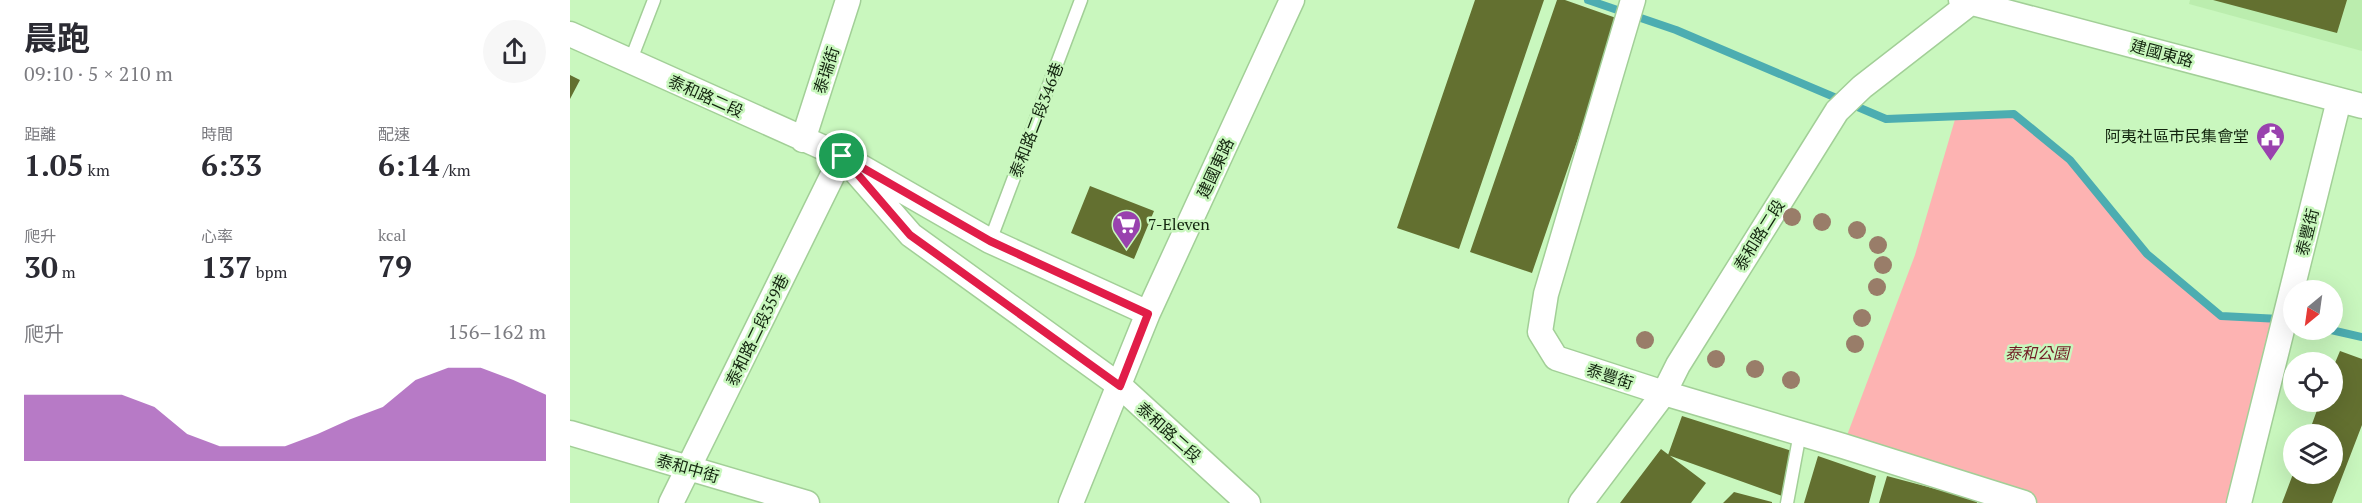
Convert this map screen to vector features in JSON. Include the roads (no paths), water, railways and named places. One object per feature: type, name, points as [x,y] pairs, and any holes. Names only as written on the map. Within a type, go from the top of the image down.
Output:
[{"type":"street","name":"泰瑞街","points":[[803,140],[848,0]]},
{"type":"street","name":"建國東路","points":[[1071,503],[1148,314],[1292,0]]},
{"type":"street","name":"泰和路二段","points":[[1581,503],[1664,393],[1678,365],[1840,109],[1862,87],[1968,1]]},
{"type":"street","name":"建國東路","points":[[1968,1],[2362,106]]},
{"type":"street","name":"泰豐街","points":[[1629,11],[1546,294],[1540,332],[1556,358],[2024,503]]},
{"type":"street","name":"泰和路二段","points":[[570,34],[842,156],[990,241],[1148,314]]},
{"type":"street","name":"泰豐街","points":[[2239,503],[2339,100]]},
{"type":"street","name":"泰和路二段","points":[[842,156],[910,235],[1120,386],[1248,503]]},
{"type":"street","name":"泰和路二段359巷","points":[[671,503],[842,156]]},
{"type":"street","name":"泰和中街","points":[[570,433],[807,503]]},
{"type":"lane","points":[[630,62],[654,0]]},
{"type":"lane","name":"泰和路二段346巷","points":[[990,241],[1081,0]]},
{"type":"lane","points":[[1787,503],[1800,433]]},
{"type":"waterway","points":[[1588,0],[1676,30],[1886,119],[2014,114],[2070,160],[2147,254],[2221,316],[2280,319]]},
{"type":"waterway","points":[[2343,333],[2362,337]]},
{"type":"place","name":"阿夷社區市民集會堂","points":[[2270,162]]},
{"type":"place","name":"7-Eleven","points":[[1127,250]]},
{"type":"park label","name":"泰和公園","points":[[2037,353]]}]
